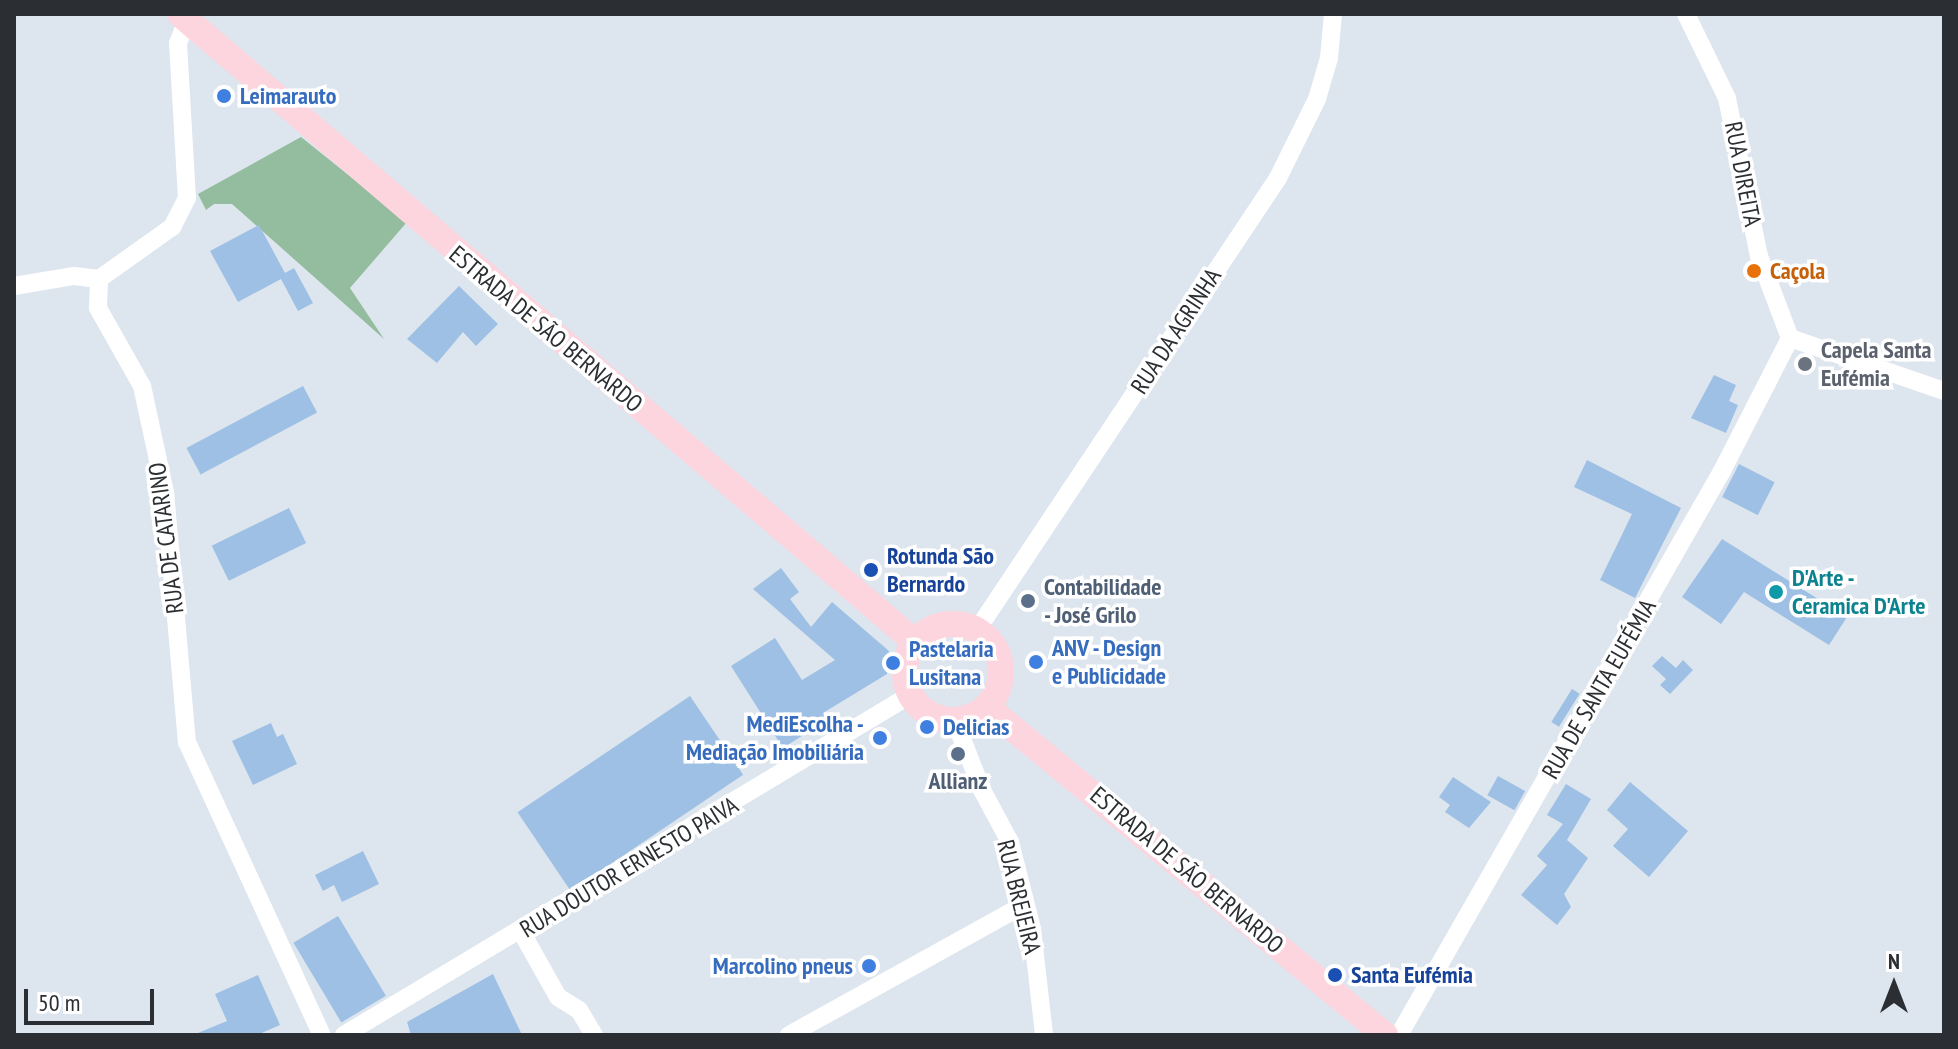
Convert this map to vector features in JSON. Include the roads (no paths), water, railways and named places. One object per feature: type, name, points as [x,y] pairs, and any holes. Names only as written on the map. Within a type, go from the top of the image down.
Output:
[{"type":"main road","name":"ESTRADA DE SÃO BERNARDO","points":[[184,17],[915,642]]},
{"type":"main road","points":[[951,624],[977,630],[997,651],[1001,666],[1001,681],[987,707],[955,721],[929,714],[910,695],[905,668],[915,642],[951,624]]},
{"type":"main road","name":"ESTRADA DE SÃO BERNARDO","points":[[987,707],[1385,1035]]},
{"type":"street","name":"RUA DA AGRINHA","points":[[977,630],[1278,178],[1317,99],[1329,58],[1333,14]]},
{"type":"street","name":"RUA DIREITA","points":[[1686,14],[1727,98],[1759,256],[1790,338]]},
{"type":"street","points":[[14,286],[74,276],[99,279],[172,227],[187,198],[178,43],[184,17]]},
{"type":"street","name":"RUA DE CATARINO","points":[[99,279],[98,308],[142,386],[165,492],[187,742],[322,1035]]},
{"type":"street","points":[[1790,338],[1944,391]]},
{"type":"street","name":"RUA DE SANTA EUFÉMIA","points":[[1399,1035],[1715,484],[1790,338]]},
{"type":"street","name":"RUA DOUTOR ERNESTO PAIVA","points":[[344,1035],[522,933],[910,695]]},
{"type":"street","name":"RUA BREJEIRA","points":[[955,721],[977,779],[1010,842],[1025,904],[1044,1035]]},
{"type":"street","points":[[789,1035],[1025,904]]},
{"type":"street","points":[[522,933],[558,997],[579,1010],[594,1035]]},
{"type":"place","name":"Leimarauto","points":[[224,96]]},
{"type":"place","name":"Caçola","points":[[1754,271]]},
{"type":"place","name":"Capela Santa Eufémia","points":[[1805,364]]},
{"type":"place","name":"Rotunda São Bernardo","points":[[871,570]]},
{"type":"place","name":"D'Arte - Ceramica D'Arte","points":[[1776,592]]},
{"type":"place","name":"Contabilidade - José Grilo","points":[[1028,601]]},
{"type":"place","name":"ANV - Design e Publicidade","points":[[1036,662]]},
{"type":"place","name":"Pastelaria Lusitana","points":[[893,663]]},
{"type":"place","name":"Delicias","points":[[927,727]]},
{"type":"place","name":"MediEscolha - Mediação Imobiliária","points":[[880,738]]},
{"type":"place","name":"Allianz","points":[[958,754]]},
{"type":"place","name":"Marcolino pneus","points":[[869,966]]},
{"type":"place","name":"Santa Eufémia","points":[[1335,975]]}]
